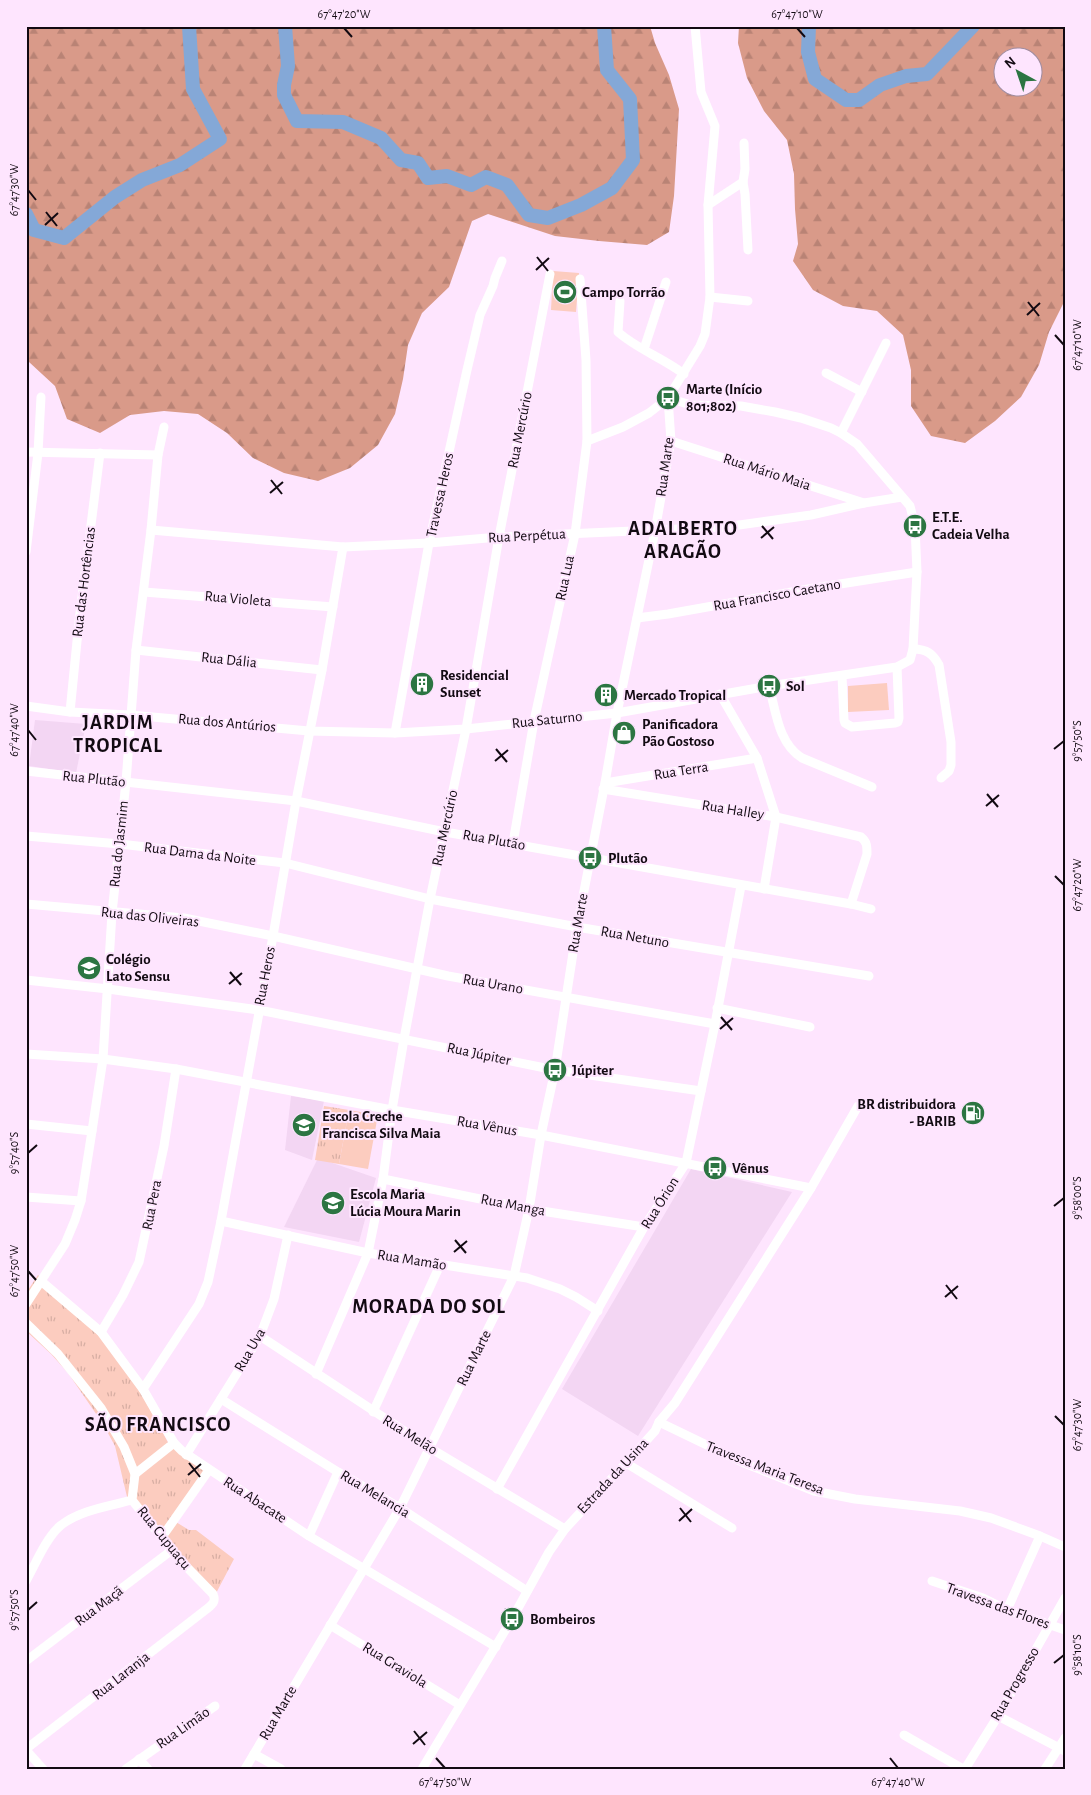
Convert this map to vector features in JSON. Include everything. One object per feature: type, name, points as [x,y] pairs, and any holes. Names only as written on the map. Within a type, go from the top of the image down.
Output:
[{"type":"street","points":[[587,441],[623,427],[649,413],[668,398],[700,346],[704,334],[710,297],[708,205],[715,126],[701,92],[696,26]]},
{"type":"street","points":[[744,143],[746,169],[742,182],[745,194],[748,250]]},
{"type":"street","points":[[708,205],[742,182]]},
{"type":"street","name":"Travessa Heros","points":[[395,733],[429,543],[453,432],[480,315],[502,261]]},
{"type":"street","name":"Rua Mercúrio","points":[[316,1374],[368,1253],[383,1178],[392,1110],[430,899],[466,729],[499,537],[550,274]]},
{"type":"street","name":"Rua Lua","points":[[513,843],[534,721],[575,534],[587,441],[586,360],[580,279]]},
{"type":"street","points":[[644,349],[666,282]]},
{"type":"street","points":[[710,297],[748,301]]},
{"type":"street","points":[[620,301],[618,332],[684,374]]},
{"type":"street","points":[[841,433],[886,343]]},
{"type":"street","points":[[826,373],[862,392]]},
{"type":"street","points":[[26,552],[38,453],[41,397]]},
{"type":"street","points":[[668,398],[691,405],[741,406],[776,412],[801,418],[841,433],[856,444],[910,506],[913,515],[917,572],[913,649],[930,653],[935,657],[939,666],[951,742],[951,764],[949,771],[941,778]]},
{"type":"street","name":"Rua Marte","points":[[246,1769],[400,1508],[514,1276],[529,1209],[540,1135],[555,1070],[576,927],[671,441],[668,398]]},
{"type":"street","name":"Rua do Jasmim","points":[[26,1304],[65,1244],[81,1201],[102,1059],[112,913],[126,782],[136,650],[158,455],[164,427]]},
{"type":"street","name":"Rua Mário Maia","points":[[671,441],[864,503]]},
{"type":"street","points":[[26,452],[158,455]]},
{"type":"street","name":"Rua das Hortências","points":[[70,712],[79,621],[100,453]]},
{"type":"street","name":"Rua Perpétua","points":[[151,530],[343,547],[429,543],[499,537],[725,527],[812,515],[864,503],[902,497]]},
{"type":"street","name":"Rua Heros","points":[[143,1389],[199,1304],[208,1282],[221,1221],[343,547]]},
{"type":"street","name":"Rua Francisco Caetano","points":[[637,618],[917,572]]},
{"type":"street","name":"Rua Violeta","points":[[144,592],[333,607]]},
{"type":"street","name":"Rua Saturno","points":[[309,731],[395,733],[466,729],[617,713],[720,694],[897,667],[910,660],[913,649]]},
{"type":"street","name":"Rua Dália","points":[[136,650],[322,670]]},
{"type":"street","points":[[842,676],[845,723],[852,727],[895,723],[899,720],[897,667]]},
{"type":"street","points":[[769,686],[782,735],[794,753],[872,787]]},
{"type":"street","points":[[720,694],[757,758],[776,817],[764,889]]},
{"type":"street","name":"Rua dos Antúrios","points":[[26,706],[70,712],[130,715],[309,731]]},
{"type":"street","name":"Rua Terra","points":[[604,786],[757,758]]},
{"type":"street","name":"Rua Plutão","points":[[26,771],[296,800],[445,832],[871,909]]},
{"type":"street","name":"Rua Halley","points":[[604,786],[776,817],[861,837],[868,846],[867,854],[851,904]]},
{"type":"street","name":"Rua Dama da Noite","points":[[26,836],[120,844],[285,863]]},
{"type":"street","name":"Rua Netuno","points":[[285,863],[430,899],[576,927],[869,976]]},
{"type":"street","name":"Rua Órion","points":[[497,1489],[644,1227],[686,1163],[741,886]]},
{"type":"street","name":"Rua das Oliveiras","points":[[26,904],[184,918],[273,936]]},
{"type":"street","name":"Rua Urano","points":[[273,936],[418,969],[715,1024]]},
{"type":"street","name":"Rua Júpiter","points":[[26,980],[108,989],[259,1010],[555,1070],[701,1091]]},
{"type":"street","points":[[717,1008],[810,1027]]},
{"type":"street","name":"Rua Vênus","points":[[26,1054],[102,1059],[176,1069],[392,1110],[540,1135],[811,1188]]},
{"type":"street","name":"Rua Pera","points":[[101,1332],[123,1295],[139,1262],[164,1146],[176,1069]]},
{"type":"street","name":"Estrada da Usina","points":[[422,1769],[496,1647],[549,1552],[565,1528],[626,1463],[655,1430],[659,1422],[675,1403],[811,1188],[858,1106]]},
{"type":"street","points":[[26,1124],[92,1131]]},
{"type":"street","name":"Rua Manga","points":[[383,1178],[529,1209],[644,1227]]},
{"type":"street","points":[[26,1197],[81,1201]]},
{"type":"street","name":"Rua Mamão","points":[[221,1221],[368,1253],[514,1276],[540,1282],[560,1289],[598,1311]]},
{"type":"street","name":"Rua Uva","points":[[186,1455],[260,1336],[274,1298],[288,1235]]},
{"type":"street","points":[[373,1412],[440,1265]]},
{"type":"street","name":"Rua Abacate","points":[[41,1281],[101,1332],[143,1389],[174,1443],[186,1455],[309,1536],[496,1647]]},
{"type":"street","name":"Rua Cupuaçu","points":[[26,1322],[58,1354],[101,1408],[124,1447],[135,1474],[132,1500],[172,1550],[213,1594],[214,1602]]},
{"type":"street","name":"Rua Melão","points":[[260,1336],[430,1448],[565,1528]]},
{"type":"street","name":"Rua Melancia","points":[[221,1400],[400,1508],[527,1591]]},
{"type":"street","name":"Travessa Maria Teresa","points":[[659,1422],[744,1463],[814,1491],[854,1499],[934,1506],[991,1518],[1065,1547]]},
{"type":"street","points":[[135,1474],[174,1443]]},
{"type":"street","points":[[626,1463],[732,1528]]},
{"type":"street","points":[[162,1537],[209,1470]]},
{"type":"street","points":[[309,1536],[338,1472]]},
{"type":"street","points":[[26,1581],[52,1535],[60,1526],[79,1515],[132,1500]]},
{"type":"street","points":[[1007,1610],[1040,1536]]},
{"type":"street","name":"Rua Maçã","points":[[26,1661],[172,1550]]},
{"type":"street","name":"Travessa das Flores","points":[[932,1581],[983,1598],[1007,1610],[1065,1630]]},
{"type":"street","name":"Rua Progresso","points":[[964,1769],[998,1716],[1065,1598]]},
{"type":"street","name":"Rua Laranja","points":[[26,1750],[214,1602]]},
{"type":"street","name":"Rua Graviola","points":[[330,1625],[460,1705]]},
{"type":"street","name":"Rua Limão","points":[[126,1769],[214,1706]]},
{"type":"street","points":[[998,1716],[1062,1750]]},
{"type":"street","points":[[904,1735],[964,1769]]},
{"type":"street","points":[[1046,1769],[1062,1750],[1065,1738]]},
{"type":"street","points":[[26,1750],[42,1769]]},
{"type":"street","points":[[254,1754],[280,1769]]},
{"type":"street","points":[[139,1759],[148,1769]]},
{"type":"shaded area","points":[[35,720],[86,724],[76,773],[29,766]]},
{"type":"shaded area","name":"Escola Creche Francisca Silva Maia","points":[[291,1096],[324,1101],[312,1160],[285,1150]]},
{"type":"shaded area","name":"Escola Maria Lúcia Moura Marin","points":[[318,1158],[376,1178],[359,1242],[284,1227]]},
{"type":"shaded area","points":[[691,1169],[792,1192],[638,1436],[562,1389]]},
{"type":"green space","points":[[26,26],[650,26],[669,75],[679,109],[674,196],[669,232],[647,245],[555,236],[488,214],[472,221],[449,287],[422,313],[408,345],[395,414],[378,445],[350,468],[318,481],[284,473],[253,458],[227,433],[198,414],[164,411],[130,415],[100,433],[67,419],[55,386],[29,362],[26,362]]},
{"type":"green space","points":[[739,26],[1065,26],[1065,300],[1049,332],[1039,365],[1021,397],[995,421],[965,443],[931,436],[911,406],[911,370],[903,335],[877,311],[843,306],[813,290],[793,261],[798,244],[794,174],[787,140],[764,111],[747,78],[738,43]]},
{"type":"green space","name":"Campo Torrão","points":[[553,271],[579,273],[576,312],[551,310]]},
{"type":"green space","points":[[887,683],[889,710],[848,712],[848,686]]},
{"type":"green space","points":[[324,1106],[349,1110],[339,1164],[315,1160]]},
{"type":"green space","points":[[349,1110],[378,1115],[368,1169],[339,1164]]},
{"type":"green space","points":[[38,1275],[94,1328],[141,1393],[170,1446],[205,1470],[171,1519],[189,1530],[196,1530],[234,1559],[213,1599],[128,1501],[115,1446],[103,1424],[68,1373],[26,1331],[26,1293]]},
{"type":"waterway","points":[[26,214],[34,230],[64,238],[115,197],[142,180],[180,165],[220,139],[193,89],[189,26]]},
{"type":"waterway","points":[[285,26],[288,66],[284,95],[297,121],[343,122],[381,138],[401,160],[418,163],[428,178],[447,176],[471,185],[486,177],[507,185],[529,215],[548,218],[581,205],[612,188],[633,160],[630,99],[607,70],[604,26]]},
{"type":"waterway","points":[[809,26],[808,52],[815,79],[846,100],[859,100],[880,85],[906,76],[927,74],[973,26]]},
{"type":"place","name":"Campo Torrão","points":[[565,292]]},
{"type":"place","name":"Marte (Início 801;802)","points":[[668,398]]},
{"type":"place","name":"E.T.E. Cadeia Velha","points":[[915,526]]},
{"type":"place","name":"Residencial Sunset","points":[[422,684]]},
{"type":"place","name":"Sol","points":[[769,686]]},
{"type":"place","name":"Mercado Tropical","points":[[606,695]]},
{"type":"place","name":"Panificadora Pão Gostoso","points":[[624,733]]},
{"type":"place","name":"Plutão","points":[[590,858]]},
{"type":"place","name":"Colégio Lato Sensu","points":[[89,968]]},
{"type":"place","name":"Júpiter","points":[[555,1070]]},
{"type":"place","name":"BR distribuidora - BARIB","points":[[973,1113]]},
{"type":"place","name":"Escola Creche Francisca Silva Maia","points":[[304,1125]]},
{"type":"place","name":"Vênus","points":[[715,1168]]},
{"type":"place","name":"Escola Maria Lúcia Moura Marin","points":[[333,1203]]},
{"type":"place","name":"Bombeiros","points":[[512,1619]]},
{"type":"district","name":"ADALBERTO ARAGÃO","points":[[683,540]]},
{"type":"district","name":"JARDIM TROPICAL","points":[[118,734]]},
{"type":"district","name":"MORADA DO SOL","points":[[429,1307]]},
{"type":"district","name":"SÃO FRANCISCO","points":[[158,1425]]}]
